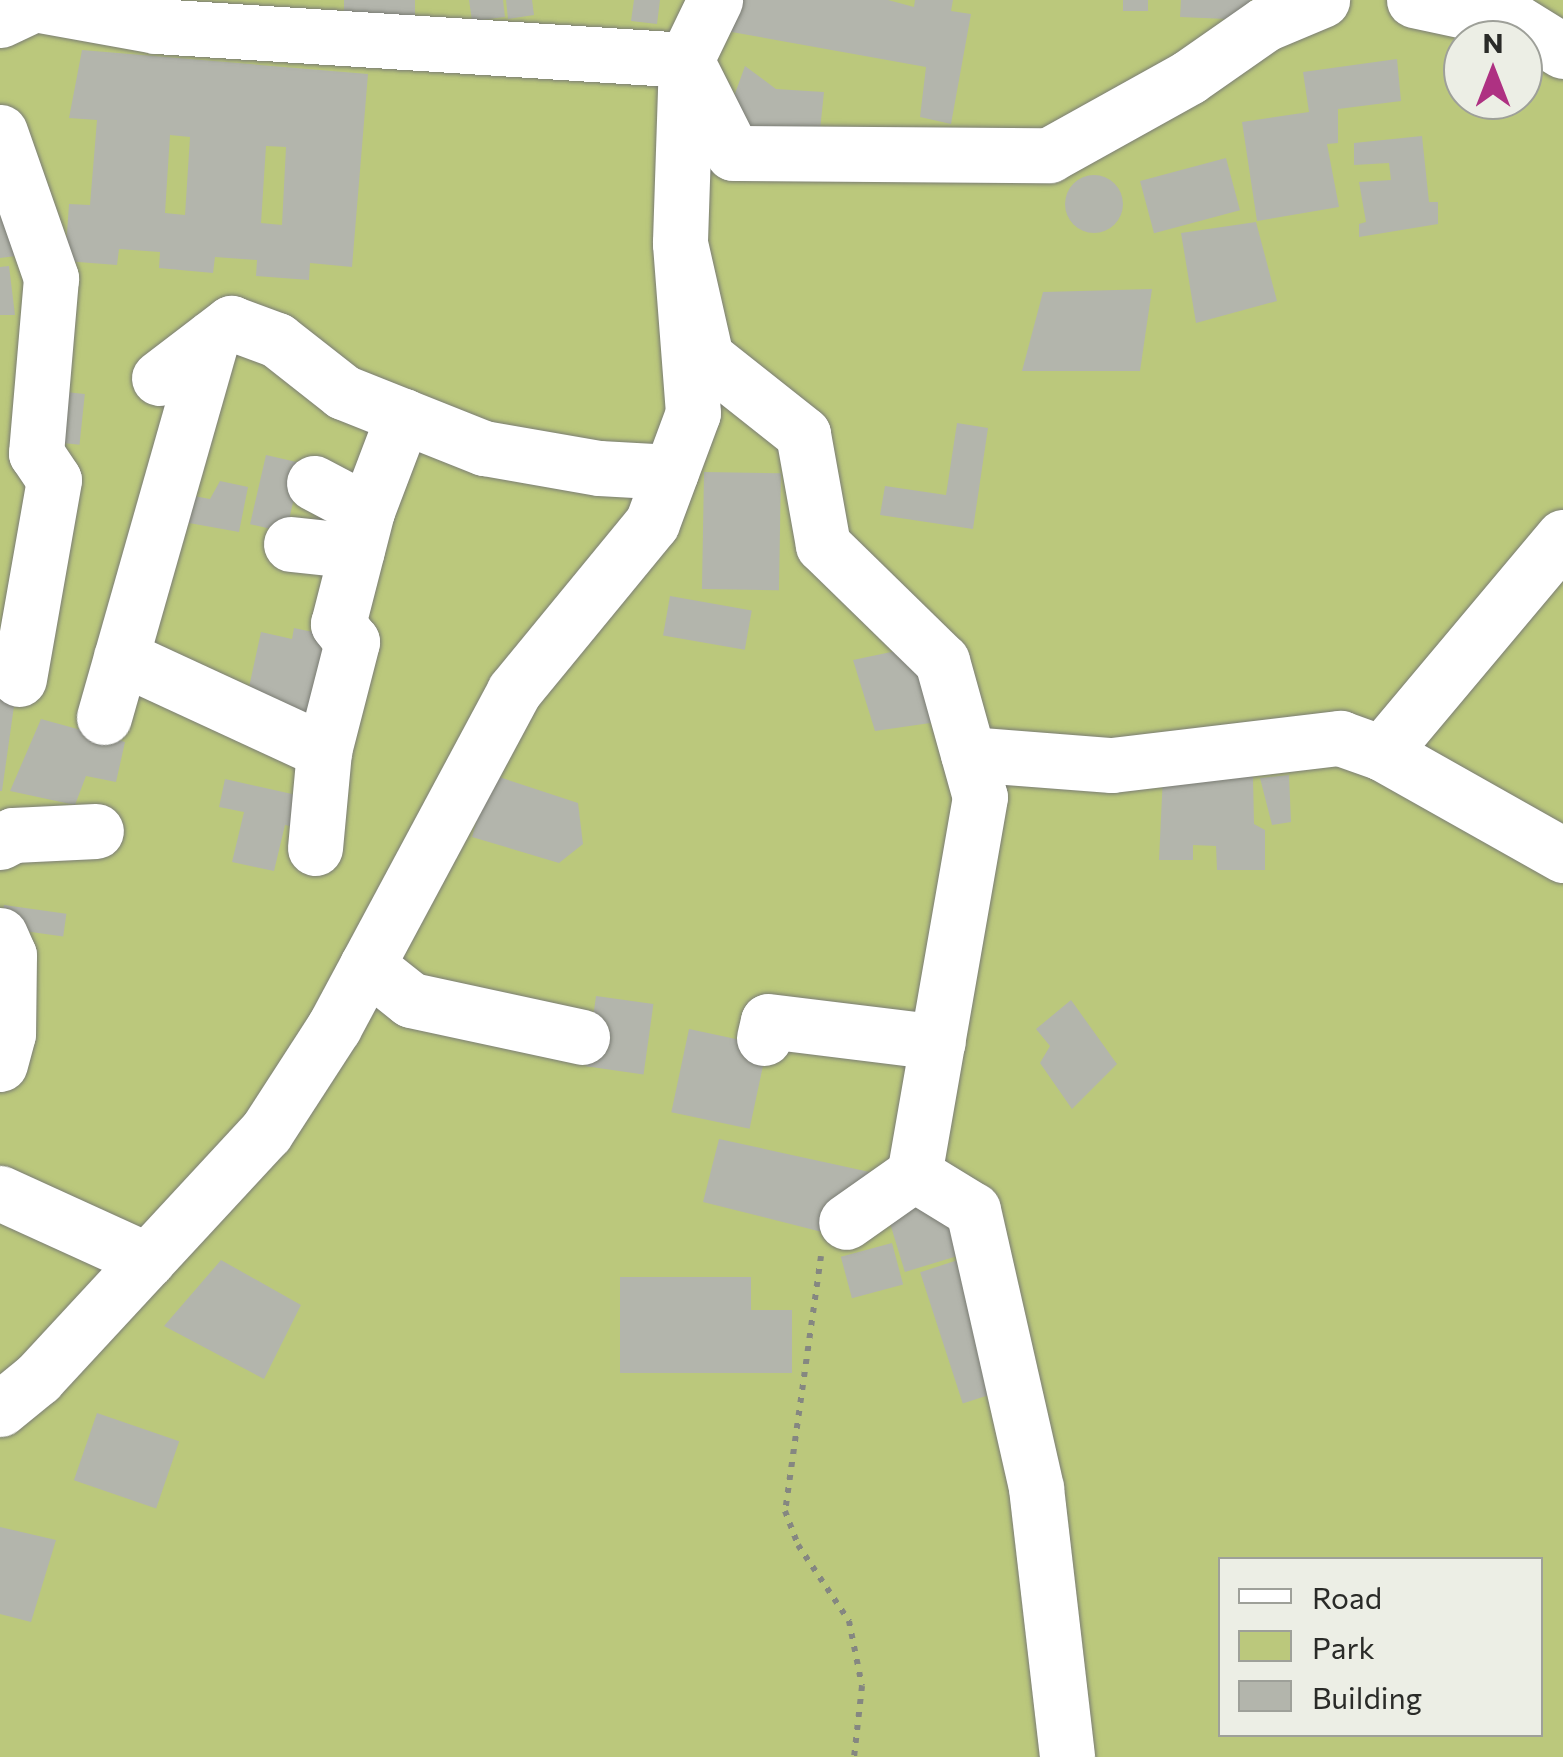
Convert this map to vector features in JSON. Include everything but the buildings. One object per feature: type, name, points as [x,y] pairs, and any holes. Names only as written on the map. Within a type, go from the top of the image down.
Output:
[{"type":"street","points":[[0,1409],[38,1378],[266,1132],[367,965],[514,691],[652,523],[693,412],[680,243],[686,60],[715,0]]},
{"type":"street","points":[[686,60],[733,154],[1049,155],[1189,77],[1266,12],[1322,0]]},
{"type":"street","points":[[1414,0],[1516,22],[1563,51]]},
{"type":"street","points":[[3,11],[34,4],[156,26],[686,60]]},
{"type":"street","points":[[0,132],[51,278],[36,452],[54,480],[18,678]]},
{"type":"street","points":[[680,243],[706,357],[803,434],[822,545],[942,661],[980,796],[914,1174],[846,1222]]},
{"type":"street","points":[[159,378],[231,323],[277,340],[343,392],[484,448],[599,468],[671,472]]},
{"type":"street","points":[[104,717],[212,338]]},
{"type":"street","points":[[315,848],[324,751],[352,642],[338,624],[362,531],[403,416]]},
{"type":"street","points":[[314,483],[362,531]]},
{"type":"street","points":[[291,544],[362,531]]},
{"type":"street","points":[[1382,754],[1563,537]]},
{"type":"street","points":[[122,657],[324,751]]},
{"type":"street","points":[[968,754],[1112,765],[1340,738],[1382,754],[1563,855]]},
{"type":"street","points":[[0,842],[12,835],[96,831]]},
{"type":"street","points":[[0,935],[10,955],[8,1034],[0,1064]]},
{"type":"street","points":[[367,965],[411,1000],[582,1037]]},
{"type":"street","points":[[764,1038],[768,1021],[938,1042]]},
{"type":"street","points":[[914,1174],[972,1210],[1036,1488],[1068,1757]]},
{"type":"street","points":[[0,1193],[147,1260]]},
{"type":"path","points":[[846,1222],[820,1256],[784,1511],[798,1544],[850,1621],[862,1686],[854,1757]]},
{"type":"green space","points":[[0,0],[1563,0],[1563,1757],[0,1757]]}]
